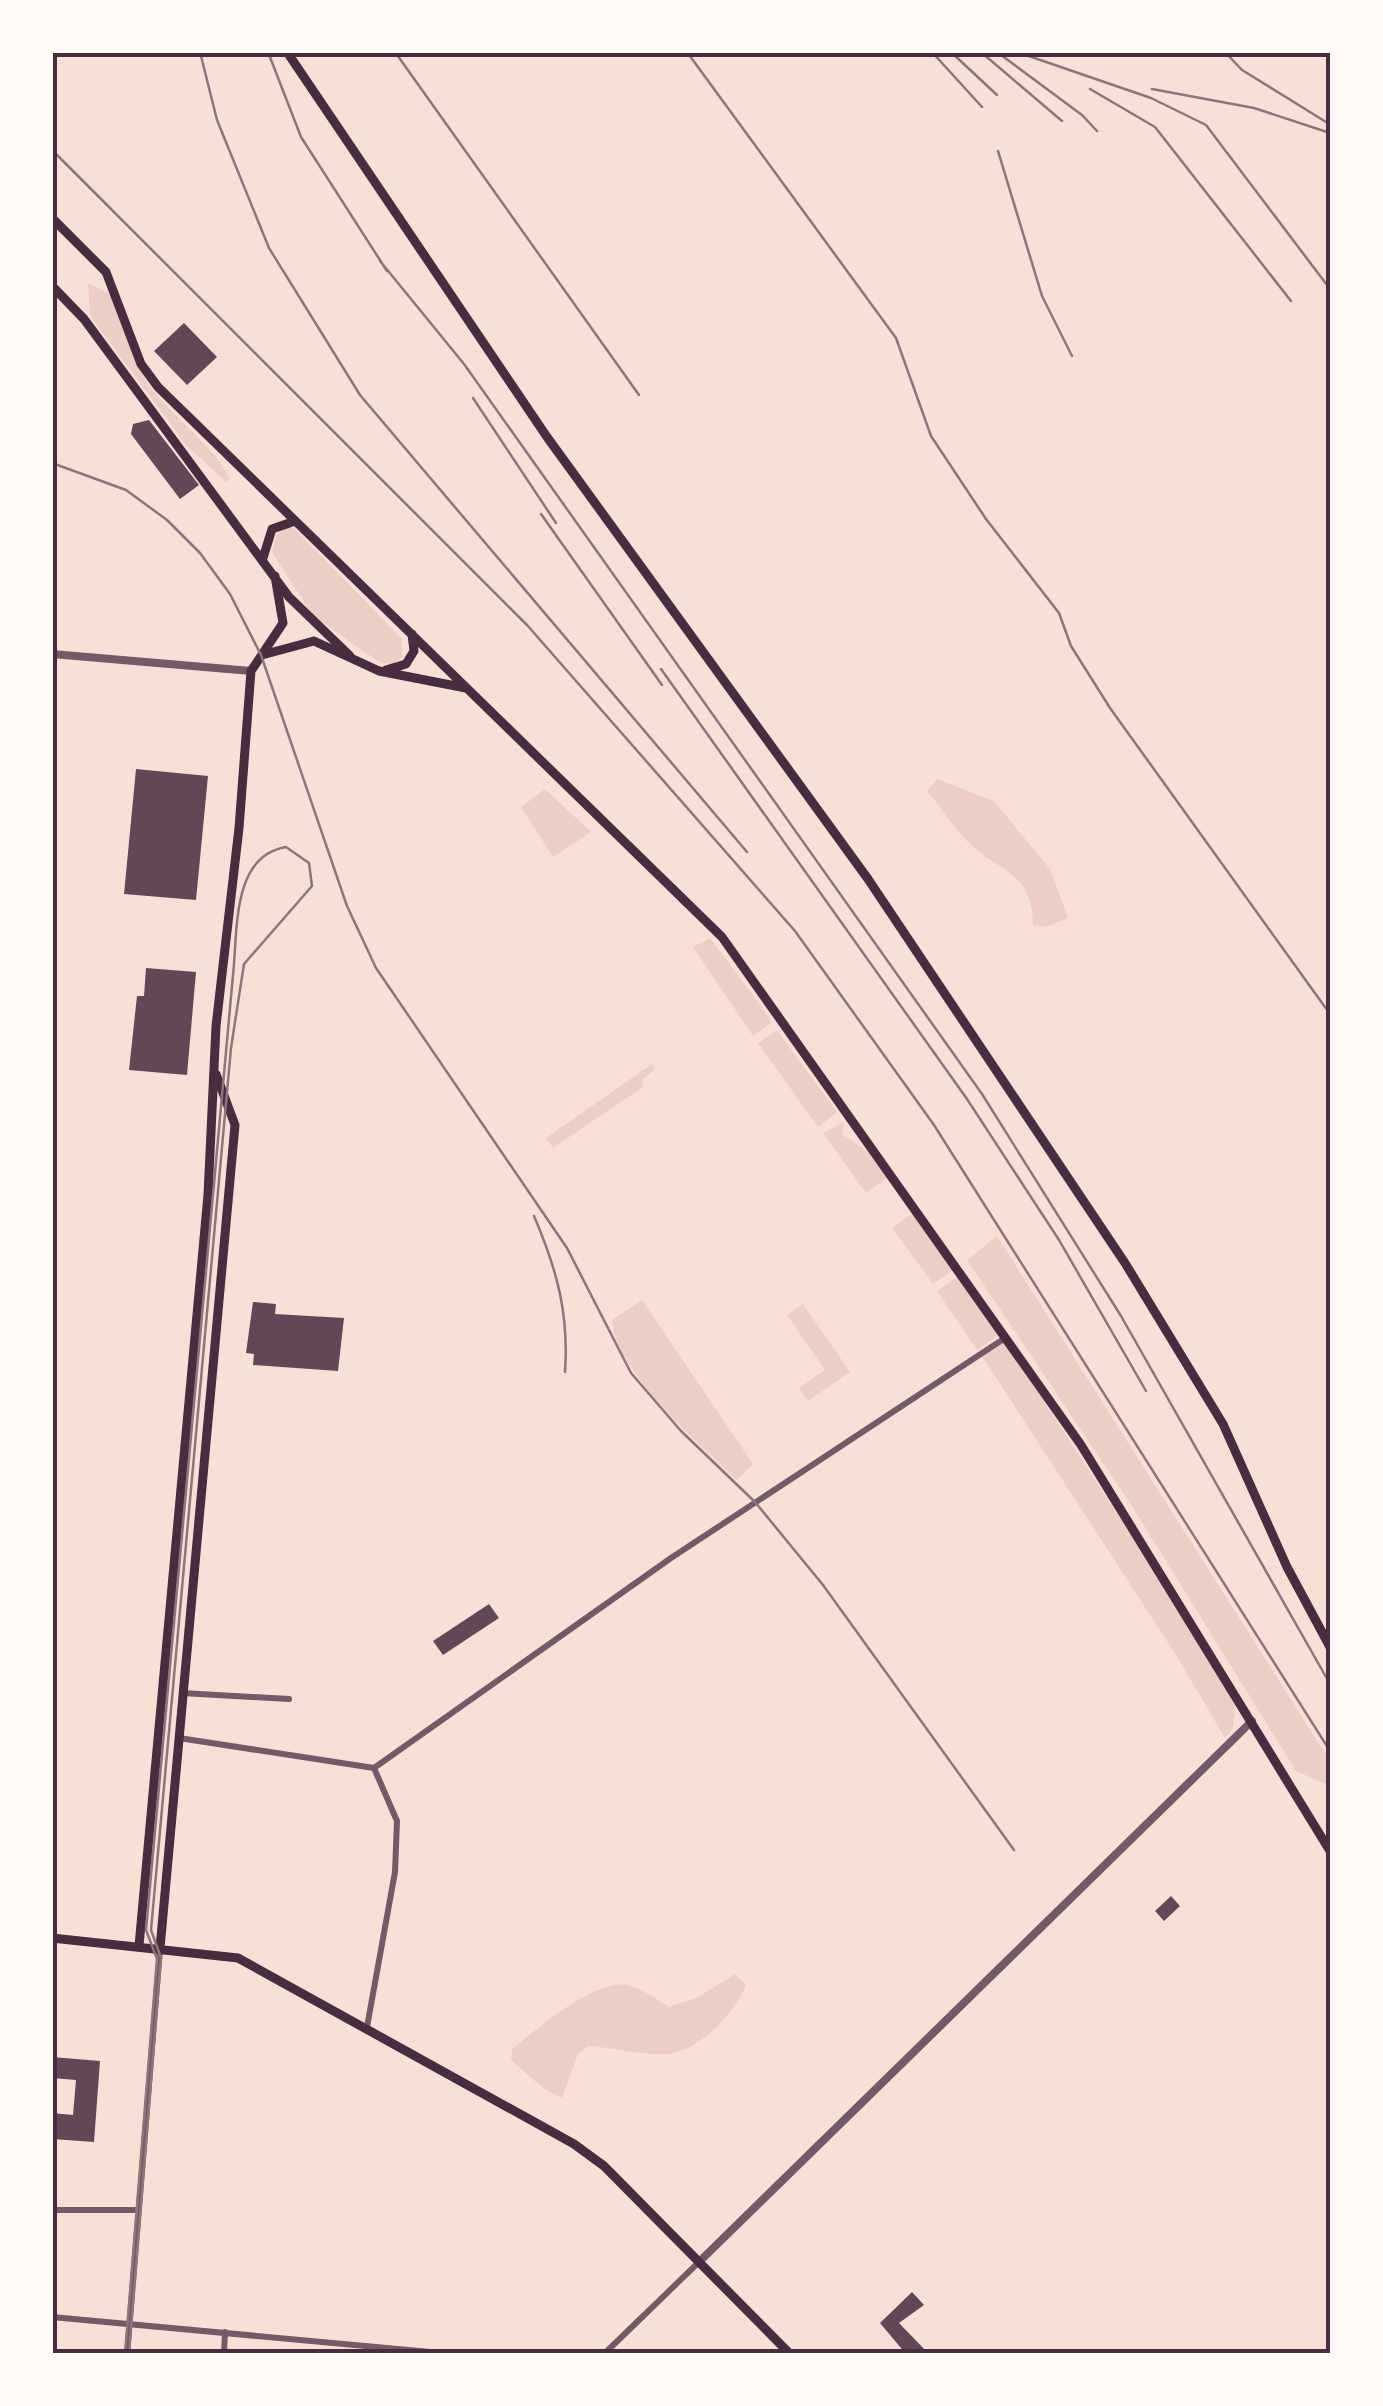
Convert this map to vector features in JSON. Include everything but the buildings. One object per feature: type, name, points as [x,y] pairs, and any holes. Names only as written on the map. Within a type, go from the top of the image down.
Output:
[{"type":"main road","points":[[287,52],[537,422],[868,879],[1125,1262],[1223,1424],[1287,1567],[1330,1647]]},
{"type":"main road","points":[[52,218],[106,272],[140,364],[158,387],[722,937],[1082,1445],[1330,1851]]},
{"type":"main road","points":[[52,286],[84,319],[313,625],[350,656]]},
{"type":"main road","points":[[262,558],[272,529],[295,521]]},
{"type":"main road","points":[[138,1946],[208,1195],[214,1072],[251,671],[283,623],[274,576]]},
{"type":"main road","points":[[379,670],[406,664],[414,651],[412,634]]},
{"type":"main road","points":[[261,656],[314,640],[379,670],[468,688]]},
{"type":"main road","points":[[160,1948],[234,1125],[214,1072]]},
{"type":"main road","points":[[52,1938],[238,1958],[367,2027],[574,2144],[604,2166],[790,2354]]},
{"type":"street","points":[[52,654],[251,671]]},
{"type":"street","points":[[178,1738],[374,1768],[671,1558],[1008,1336]]},
{"type":"street","points":[[182,1693],[288,1699]]},
{"type":"street","points":[[604,2354],[1252,1721]]},
{"type":"street","points":[[367,2027],[395,1872],[397,1821],[374,1768]]},
{"type":"street","points":[[127,2354],[160,1948]]},
{"type":"street","points":[[52,2210],[139,2210]]},
{"type":"street","points":[[52,2318],[130,2322],[452,2354]]},
{"type":"street","points":[[224,2354],[225,2332]]},
{"type":"shaded area","points":[[88,283],[113,296],[145,380],[212,453],[230,478],[226,482],[186,445],[90,316]]},
{"type":"shaded area","points":[[294,528],[402,639],[402,658],[392,664],[379,662],[313,616],[272,552],[277,534]]},
{"type":"shaded area","points":[[937,779],[994,801],[1050,869],[1068,918],[1046,927],[1033,925],[1027,893],[1020,883],[967,841],[927,791]]},
{"type":"shaded area","points":[[545,789],[591,832],[553,857],[521,807]]},
{"type":"shaded area","points":[[710,938],[770,1018],[771,1023],[753,1036],[693,947]]},
{"type":"shaded area","points":[[777,1030],[837,1112],[818,1127],[758,1043]]},
{"type":"shaded area","points":[[652,1064],[655,1069],[642,1080],[643,1087],[553,1148],[546,1138]]},
{"type":"shaded area","points":[[844,1122],[842,1134],[867,1151],[887,1178],[866,1193],[823,1133]]},
{"type":"shaded area","points":[[913,1213],[953,1270],[933,1284],[892,1228]]},
{"type":"shaded area","points":[[997,1236],[1330,1761],[1330,1786],[1296,1771],[1132,1506],[967,1260]]},
{"type":"shaded area","points":[[957,1277],[1000,1334],[977,1350],[937,1291]]},
{"type":"shaded area","points":[[642,1300],[753,1464],[737,1480],[662,1406],[628,1362],[612,1320]]},
{"type":"shaded area","points":[[803,1304],[850,1372],[808,1401],[799,1388],[825,1370],[787,1315]]},
{"type":"shaded area","points":[[1005,1341],[1196,1635],[1235,1705],[1233,1728],[1225,1738],[1176,1655],[982,1356]]},
{"type":"shaded area","points":[[735,1974],[746,1985],[726,2017],[697,2043],[664,2054],[588,2046],[578,2054],[562,2098],[544,2089],[511,2060],[512,2049],[566,2008],[598,1990],[627,1985],[669,2007],[698,1997]]},
{"type":"tram line","points":[[125,2354],[157,1959],[146,1930],[237,918],[246,880],[255,865],[268,853],[286,847],[309,863],[312,886],[244,964],[231,1048],[151,1930],[161,1958],[129,2354]]},
{"type":"railway","points":[[200,52],[217,120],[269,248],[360,395],[747,852]]},
{"type":"railway","points":[[268,52],[301,137],[387,271]]},
{"type":"railway","points":[[395,52],[639,395]]},
{"type":"railway","points":[[687,52],[896,338],[931,436],[986,519],[1059,613],[1071,646],[1110,708],[1330,1014]]},
{"type":"railway","points":[[932,52],[982,107]]},
{"type":"railway","points":[[951,52],[997,95]]},
{"type":"railway","points":[[981,52],[1062,121]]},
{"type":"railway","points":[[997,52],[1082,115],[1097,131]]},
{"type":"railway","points":[[1017,52],[1151,98],[1206,125],[1330,289]]},
{"type":"railway","points":[[1225,52],[1242,70],[1326,122]]},
{"type":"railway","points":[[1090,89],[1155,127],[1291,301]]},
{"type":"railway","points":[[1152,89],[1254,108],[1330,133]]},
{"type":"railway","points":[[52,150],[527,625],[795,931],[934,1125],[1330,1751]]},
{"type":"railway","points":[[998,151],[1042,296],[1072,356]]},
{"type":"railway","points":[[380,261],[464,364],[982,1094],[1121,1316],[1330,1684]]},
{"type":"railway","points":[[473,398],[556,523]]},
{"type":"railway","points":[[52,463],[126,490],[167,520],[200,553],[230,594],[261,655],[347,906],[376,968],[567,1248],[631,1373],[681,1431],[755,1502],[823,1585],[1014,1850]]},
{"type":"railway","points":[[541,514],[662,685]]},
{"type":"railway","points":[[661,669],[967,1099],[1059,1240],[1146,1391]]},
{"type":"railway","points":[[534,1216],[560,1292],[565,1372]]}]
